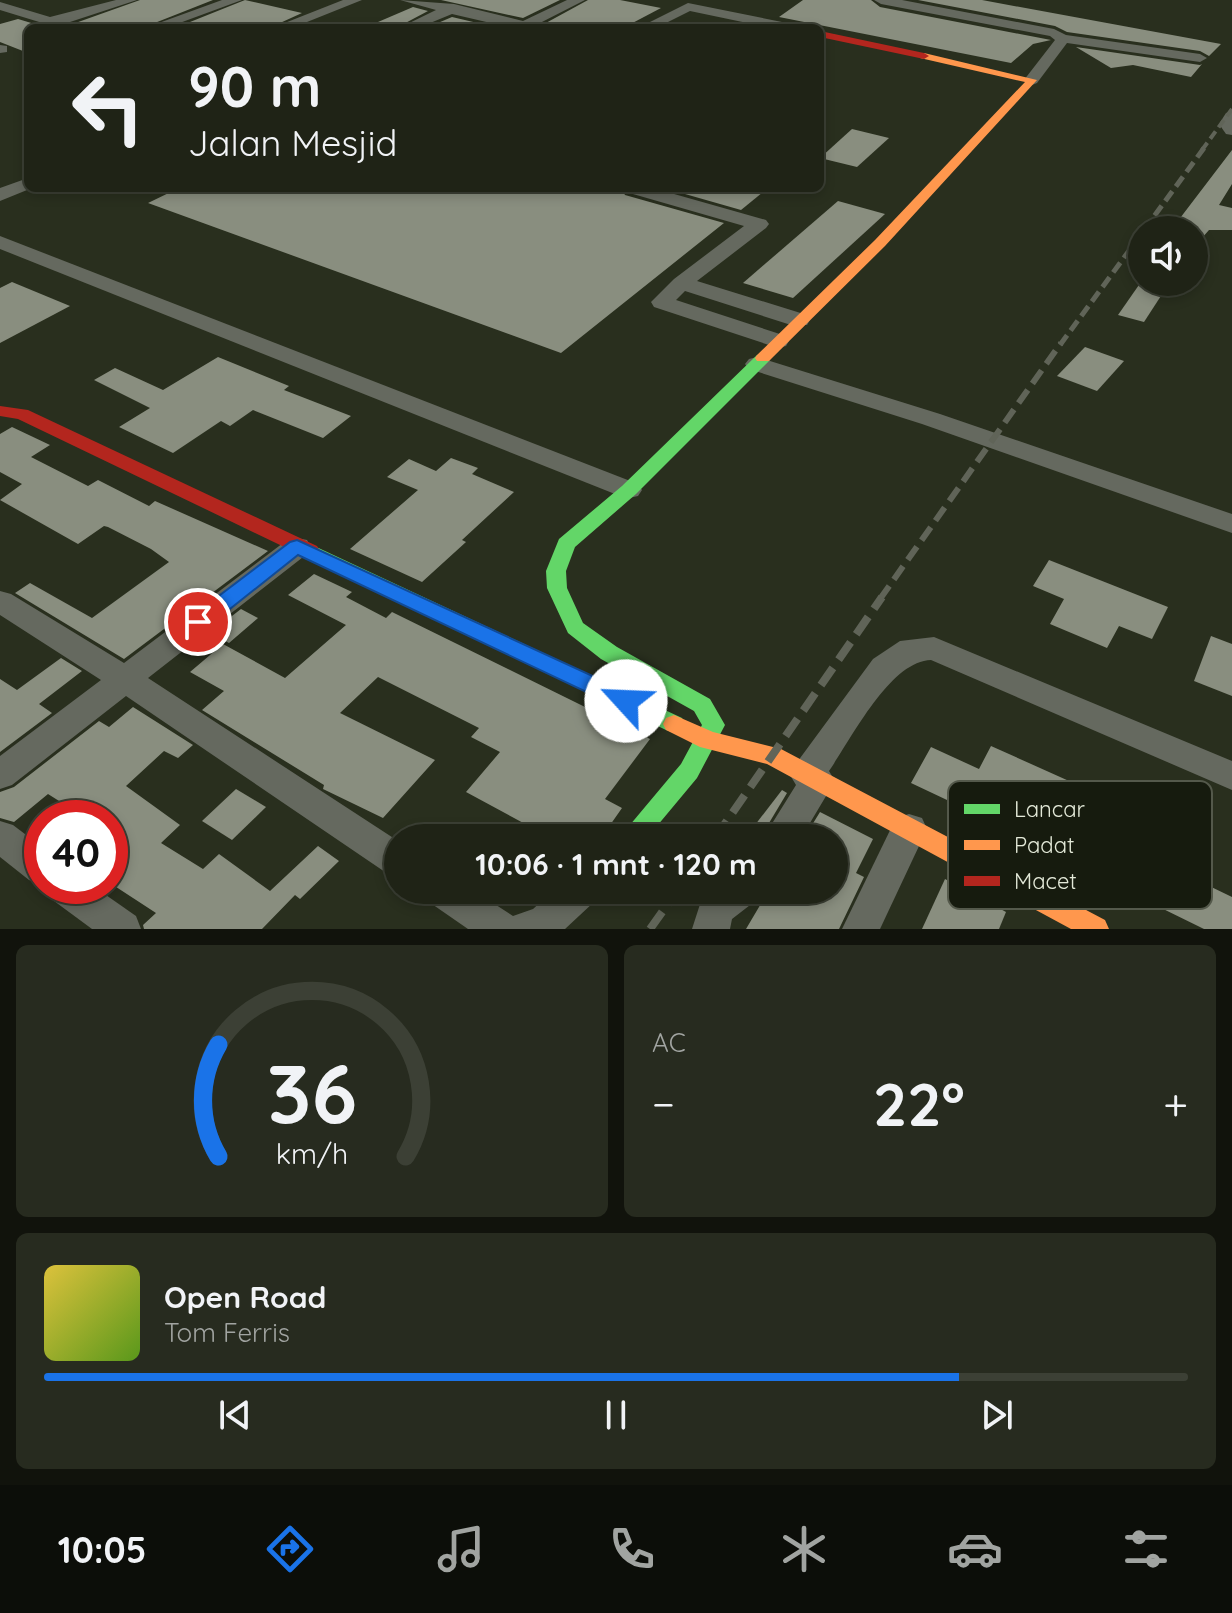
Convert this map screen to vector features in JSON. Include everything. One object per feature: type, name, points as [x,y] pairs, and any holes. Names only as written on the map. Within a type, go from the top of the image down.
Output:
[{"type":"street","points":[[0,6],[49,21],[130,0]]},
{"type":"street","points":[[164,24],[235,0]]},
{"type":"street","points":[[290,24],[355,0]]},
{"type":"street","points":[[407,0],[514,24]]},
{"type":"street","points":[[416,24],[474,0]]},
{"type":"street","points":[[533,24],[578,0]]},
{"type":"street","points":[[881,0],[1049,31],[1063,39],[1089,40],[1200,58]]},
{"type":"street","points":[[651,24],[685,3],[775,24]]},
{"type":"street","points":[[17,11],[43,4]]},
{"type":"street","points":[[824,35],[1032,80]]},
{"type":"street","points":[[646,824],[658,812],[708,740],[714,725],[702,705],[609,653],[575,628],[557,588],[556,571],[566,544],[629,490],[880,243],[1032,80],[1063,39]]},
{"type":"street","points":[[1232,116],[1227,124],[1232,130]]},
{"type":"street","points":[[0,195],[24,185]]},
{"type":"street","points":[[647,192],[759,224],[681,283],[662,302],[778,341]]},
{"type":"street","points":[[0,242],[629,490]]},
{"type":"street","points":[[681,283],[799,320]]},
{"type":"street","points":[[757,364],[931,419],[1232,524]]},
{"type":"street","points":[[2,412],[22,414],[708,740],[773,756],[948,850]]},
{"type":"street","points":[[0,775],[297,547]]},
{"type":"street","points":[[0,601],[125,679],[384,852]]},
{"type":"street","points":[[788,824],[813,778],[884,667],[911,649],[934,648],[1232,776]]},
{"type":"street","points":[[861,929],[909,829]]},
{"type":"street","points":[[0,836],[24,855]]},
{"type":"street","points":[[88,904],[122,929]]},
{"type":"street","points":[[463,904],[500,929]]},
{"type":"street","points":[[526,929],[546,922],[566,904]]},
{"type":"street","points":[[711,929],[715,910],[723,904]]},
{"type":"street","points":[[1059,909],[1096,929]]},
{"type":"building","points":[[140,0],[213,0],[152,24],[73,24]]},
{"type":"building","points":[[245,0],[302,13],[278,24],[185,24]]},
{"type":"building","points":[[441,0],[560,0],[523,18]]},
{"type":"building","points":[[588,0],[620,0],[661,8],[631,24],[544,24]]},
{"type":"building","points":[[803,0],[871,0],[880,7],[1051,40],[1033,44],[1011,63],[779,17]]},
{"type":"building","points":[[918,0],[982,0],[1221,44],[1209,56],[1200,51],[1067,32],[1055,26]]},
{"type":"building","points":[[413,7],[428,11],[404,24],[373,24]]},
{"type":"building","points":[[452,17],[482,24],[435,24]]},
{"type":"building","points":[[18,19],[35,24],[24,24],[24,51],[0,42],[0,24]]},
{"type":"building","points":[[1076,47],[1202,64],[1191,77],[1133,65],[1111,68]]},
{"type":"building","points":[[852,129],[889,138],[857,167],[824,159],[824,154]]},
{"type":"building","points":[[1232,150],[1232,184],[1219,205],[1232,208],[1232,230],[1208,231],[1208,216],[1182,216]]},
{"type":"building","points":[[171,192],[623,192],[724,223],[561,353],[148,203]]},
{"type":"building","points":[[678,192],[763,192],[741,210]]},
{"type":"building","points":[[838,201],[885,214],[793,298],[743,283]]},
{"type":"building","points":[[12,282],[70,306],[0,343],[0,288]]},
{"type":"building","points":[[1131,296],[1161,296],[1144,322],[1118,315]]},
{"type":"building","points":[[1085,347],[1124,361],[1097,391],[1057,376]]},
{"type":"building","points":[[218,357],[289,386],[284,390],[351,416],[323,438],[253,410],[230,426],[221,421],[173,453],[119,427],[150,408],[94,380],[115,368],[163,390]]},
{"type":"building","points":[[12,427],[50,445],[31,457],[88,486],[98,480],[149,506],[155,501],[268,551],[124,659],[15,593],[30,583],[92,618],[169,562],[151,549],[104,526],[78,544],[0,500],[22,484],[0,472],[0,434]]},
{"type":"building","points":[[451,458],[478,468],[472,474],[514,492],[422,582],[350,549],[418,490],[387,477],[409,459],[436,471]]},
{"type":"building","points":[[1049,560],[1168,607],[1152,639],[1119,626],[1107,648],[1050,624],[1064,599],[1033,586]]},
{"type":"building","points":[[314,574],[352,592],[346,597],[386,618],[392,612],[650,739],[605,799],[622,808],[611,824],[525,824],[466,792],[500,752],[471,737],[479,728],[378,677],[340,713],[435,760],[383,818],[323,789],[324,785],[202,710],[224,691],[190,672],[223,644],[285,678],[346,625],[288,595]]},
{"type":"building","points":[[241,609],[258,618],[229,643],[210,633]]},
{"type":"building","points":[[1211,636],[1232,644],[1232,696],[1194,681]]},
{"type":"building","points":[[61,658],[82,671],[39,704],[52,713],[0,752],[0,679],[17,690]]},
{"type":"building","points":[[133,707],[193,745],[178,758],[164,751],[126,786],[180,825],[161,843],[203,869],[219,854],[270,891],[318,846],[339,861],[300,899],[295,895],[262,929],[144,929],[143,925],[156,913],[128,895],[128,800],[58,800],[48,794],[41,800],[24,800],[24,814],[14,822],[0,818],[0,792],[14,787],[99,721],[109,727]]},
{"type":"building","points":[[991,746],[1069,781],[948,781],[948,800],[911,783],[931,747],[979,769]]},
{"type":"building","points":[[236,789],[266,807],[232,840],[202,821]]},
{"type":"building","points":[[782,790],[787,793],[768,824],[756,824]]},
{"type":"building","points":[[820,812],[844,824],[813,824]]},
{"type":"building","points":[[848,826],[873,839],[856,873],[864,877],[839,929],[746,929],[761,904],[848,904]]},
{"type":"building","points":[[945,879],[948,881],[948,909],[1000,909],[1006,912],[999,929],[922,929]]},
{"type":"building","points":[[1212,887],[1232,897],[1232,929],[1204,929],[1163,909],[1212,909]]},
{"type":"railway","points":[[1202,150],[1232,109]]},
{"type":"railway","points":[[1154,216],[1204,148]]},
{"type":"railway","points":[[1060,345],[1128,252]]},
{"type":"railway","points":[[880,599],[1061,343]]},
{"type":"railway","points":[[725,824],[882,597]]},
{"type":"railway","points":[[650,929],[668,904]]},
{"type":"traffic: fast","points":[[644,824],[689,771],[714,725],[702,705],[609,653],[575,628],[557,588],[556,571],[566,544],[629,490],[763,358]]},
{"type":"traffic: fast","points":[[310,551],[674,724]]},
{"type":"traffic: slow","points":[[763,358],[880,243],[1032,80],[924,56]]},
{"type":"traffic: slow","points":[[674,724],[708,740],[773,756],[948,850]]},
{"type":"traffic: slow","points":[[1059,909],[1096,929]]},
{"type":"traffic: jam","points":[[824,35],[924,56]]},
{"type":"traffic: jam","points":[[0,411],[22,414],[310,551]]},
{"type":"route","points":[[198,622],[297,547],[626,701]]}]
